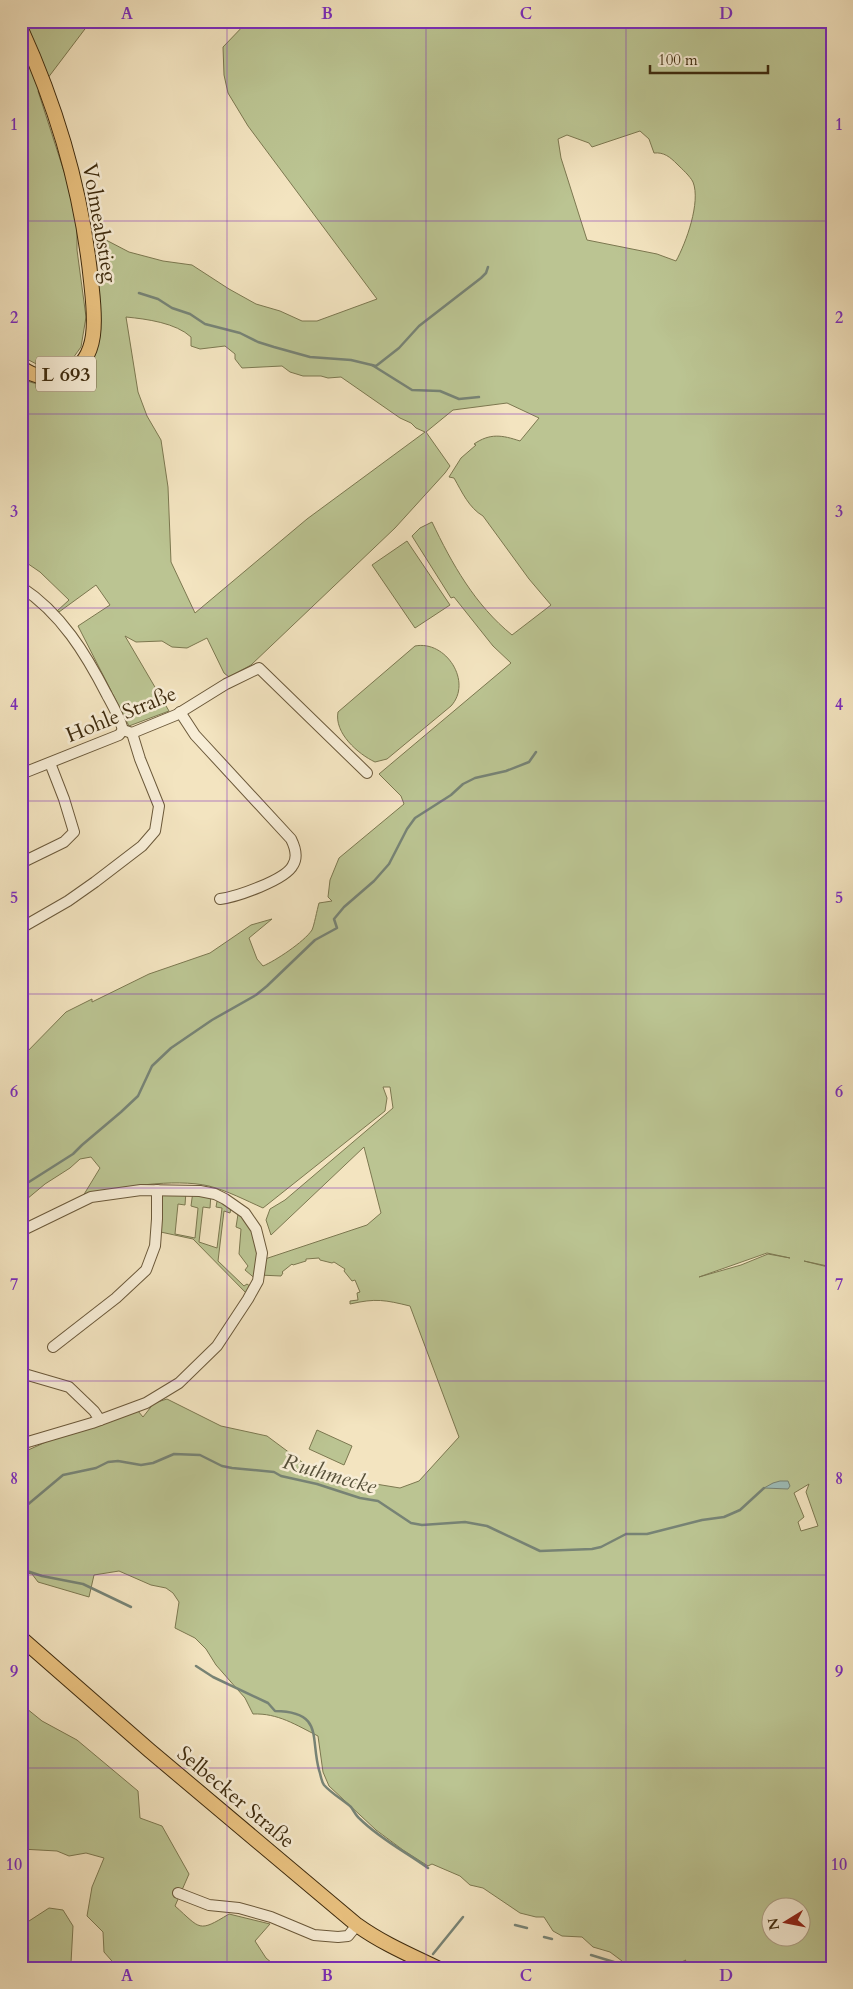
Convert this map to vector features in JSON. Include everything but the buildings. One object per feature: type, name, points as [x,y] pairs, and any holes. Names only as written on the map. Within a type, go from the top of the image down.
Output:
[{"type":"main road","name":"Volmeabstieg","points":[[21,29],[56,116],[74,176],[88,251],[94,314],[92,343],[80,364],[72,371],[62,376],[39,376],[21,367]]},
{"type":"main road","name":"Selbecker Straße","points":[[21,1638],[149,1750],[357,1926],[374,1938],[438,1968]]},
{"type":"street","points":[[21,588],[47,607],[92,666],[140,759],[159,806],[155,831],[142,846],[68,901],[21,928]]},
{"type":"street","name":"Hohle Straße","points":[[21,774],[180,712],[226,684],[260,668],[367,773]]},
{"type":"street","points":[[180,712],[195,735],[291,839],[296,855],[293,865],[283,876],[230,897],[220,899]]},
{"type":"street","points":[[21,863],[64,842],[74,832],[50,763]]},
{"type":"street","points":[[21,1231],[91,1198],[141,1190],[200,1191],[215,1194],[245,1213],[256,1230],[262,1246],[261,1267],[254,1289],[217,1346],[179,1383],[146,1403],[100,1420],[21,1444]]},
{"type":"street","points":[[54,1347],[116,1298],[146,1270],[155,1246],[157,1190]]},
{"type":"street","points":[[21,1373],[69,1387],[94,1411],[100,1420]]},
{"type":"street","points":[[178,1893],[209,1905],[239,1908],[271,1916],[314,1935],[348,1936],[357,1926]]},
{"type":"green space","points":[[21,21],[91,21],[38,91],[68,184],[75,213],[77,250],[86,317],[81,347],[73,358],[61,366],[46,369],[21,356]]},
{"type":"green space","points":[[248,21],[832,21],[832,1267],[804,1261],[832,1268],[832,1968],[680,1968],[686,1960],[668,1968],[624,1968],[622,1961],[610,1952],[593,1947],[582,1937],[562,1936],[553,1931],[544,1917],[520,1913],[483,1888],[470,1885],[460,1876],[432,1864],[428,1866],[376,1830],[329,1786],[323,1772],[318,1736],[271,1715],[253,1714],[245,1698],[216,1665],[206,1649],[195,1638],[175,1628],[179,1602],[173,1593],[166,1588],[151,1585],[119,1571],[94,1575],[89,1597],[38,1582],[32,1574],[21,1572],[21,1451],[26,1451],[57,1437],[138,1411],[143,1417],[154,1403],[167,1399],[221,1426],[267,1436],[314,1471],[339,1478],[400,1488],[419,1481],[459,1437],[410,1306],[380,1300],[350,1304],[350,1301],[358,1300],[357,1293],[360,1292],[355,1280],[352,1281],[344,1271],[345,1269],[334,1262],[320,1260],[319,1258],[306,1259],[306,1261],[292,1264],[282,1272],[281,1276],[259,1275],[258,1281],[245,1270],[248,1266],[239,1254],[241,1229],[236,1227],[239,1208],[245,1213],[262,1260],[367,1225],[381,1213],[364,1147],[271,1235],[266,1220],[270,1209],[285,1200],[393,1108],[390,1087],[383,1087],[387,1098],[385,1111],[263,1208],[223,1190],[209,1186],[180,1183],[146,1185],[83,1196],[100,1168],[91,1157],[80,1159],[21,1204],[21,1058],[66,1012],[92,999],[92,1002],[149,974],[210,953],[251,925],[272,919],[249,938],[257,959],[263,966],[282,956],[296,945],[312,930],[319,903],[332,901],[328,897],[330,880],[339,858],[404,804],[401,796],[379,774],[511,663],[493,646],[454,597],[451,598],[412,536],[420,528],[432,522],[466,583],[487,611],[512,635],[551,605],[529,579],[483,516],[470,504],[454,478],[449,477],[461,458],[480,440],[496,436],[520,441],[539,418],[507,403],[453,410],[426,432],[450,466],[445,473],[395,528],[251,665],[229,677],[224,673],[207,638],[187,648],[172,647],[162,641],[136,642],[125,636],[169,711],[129,726],[78,626],[110,605],[96,585],[59,612],[57,611],[69,600],[40,572],[21,559],[21,378],[42,385],[63,383],[78,376],[88,367],[95,355],[100,327],[98,283],[102,278],[92,210],[96,207],[106,240],[129,252],[163,261],[192,265],[256,304],[280,311],[302,321],[317,321],[377,299],[248,126],[228,93],[224,75],[223,47]],"holes":[[[640,131],[649,139],[654,153],[661,153],[669,157],[693,182],[695,190],[694,211],[688,233],[676,261],[657,254],[587,240],[561,158],[558,139],[567,135],[589,143],[592,147]],[[126,317],[152,321],[177,328],[191,337],[191,346],[200,349],[225,346],[235,354],[235,359],[242,368],[282,366],[290,372],[303,376],[341,377],[400,418],[425,432],[307,519],[195,613],[171,562],[168,487],[161,440],[147,416],[138,392]],[[767,1253],[790,1258],[768,1254],[741,1265],[699,1277]],[[809,1484],[806,1492],[818,1526],[801,1531],[798,1522],[804,1517],[794,1493]]]},
{"type":"green space","points":[[407,541],[450,605],[415,628],[372,565]]},
{"type":"green space","points":[[415,646],[437,649],[446,656],[453,665],[457,675],[459,686],[457,696],[451,706],[387,759],[375,762],[361,754],[343,735],[338,720],[338,712]]},
{"type":"green space","points":[[157,1190],[186,1191],[185,1205],[178,1204],[175,1234],[195,1238],[198,1208],[191,1206],[193,1191],[211,1193],[210,1208],[203,1207],[199,1242],[217,1248],[222,1208],[216,1207],[218,1196],[232,1203],[230,1213],[224,1211],[218,1261],[244,1286],[247,1284],[254,1289],[249,1296],[193,1239],[156,1231]]},
{"type":"green space","points":[[317,1430],[352,1446],[344,1465],[309,1449]]},
{"type":"green space","points":[[21,1704],[42,1721],[77,1740],[138,1791],[140,1818],[162,1826],[189,1874],[175,1906],[195,1924],[200,1926],[211,1924],[229,1914],[270,1924],[255,1941],[266,1958],[278,1968],[118,1968],[104,1952],[103,1932],[87,1916],[92,1887],[104,1858],[86,1853],[69,1856],[57,1851],[21,1849]]},
{"type":"green space","points":[[49,1908],[63,1910],[73,1926],[71,1963],[64,1968],[21,1968],[21,1916],[29,1921]]},
{"type":"water","points":[[788,1481],[790,1486],[788,1489],[764,1488],[773,1483]]},
{"type":"waterway","points":[[139,293],[158,299],[172,308],[190,314],[205,324],[240,333],[274,347],[310,357],[351,360],[376,366],[399,348],[419,326],[481,278],[486,273],[488,267]]},
{"type":"waterway","points":[[372,365],[412,390],[440,391],[459,399],[479,397]]},
{"type":"waterway","points":[[21,1187],[73,1154],[121,1112],[138,1096],[152,1066],[171,1048],[212,1020],[256,995],[315,940],[337,928],[334,919],[389,864],[407,829],[415,818],[451,795],[463,784],[475,778],[506,771],[529,762],[536,752]]},
{"type":"waterway","name":"Ruthmecke","points":[[21,1532],[26,1506],[63,1475],[96,1468],[108,1462],[118,1461],[141,1465],[153,1463],[174,1454],[200,1455],[222,1466],[274,1472],[281,1476],[317,1484],[360,1498],[378,1501],[411,1523],[422,1525],[465,1522],[487,1526],[540,1551],[592,1549],[601,1547],[626,1534],[647,1534],[702,1520],[724,1517],[740,1510],[764,1488]]},
{"type":"waterway","points":[[21,1569],[42,1576],[83,1584],[131,1607]]},
{"type":"waterway","points":[[196,1666],[213,1677],[268,1703],[275,1711],[291,1712],[308,1721],[312,1728],[319,1770],[324,1785],[351,1807],[359,1818],[376,1833],[428,1868]]},
{"type":"waterway","points":[[433,1954],[463,1917]]},
{"type":"waterway","points":[[515,1925],[527,1928]]},
{"type":"waterway","points":[[544,1937],[552,1939]]},
{"type":"waterway","points":[[591,1955],[614,1962],[619,1968]]}]
